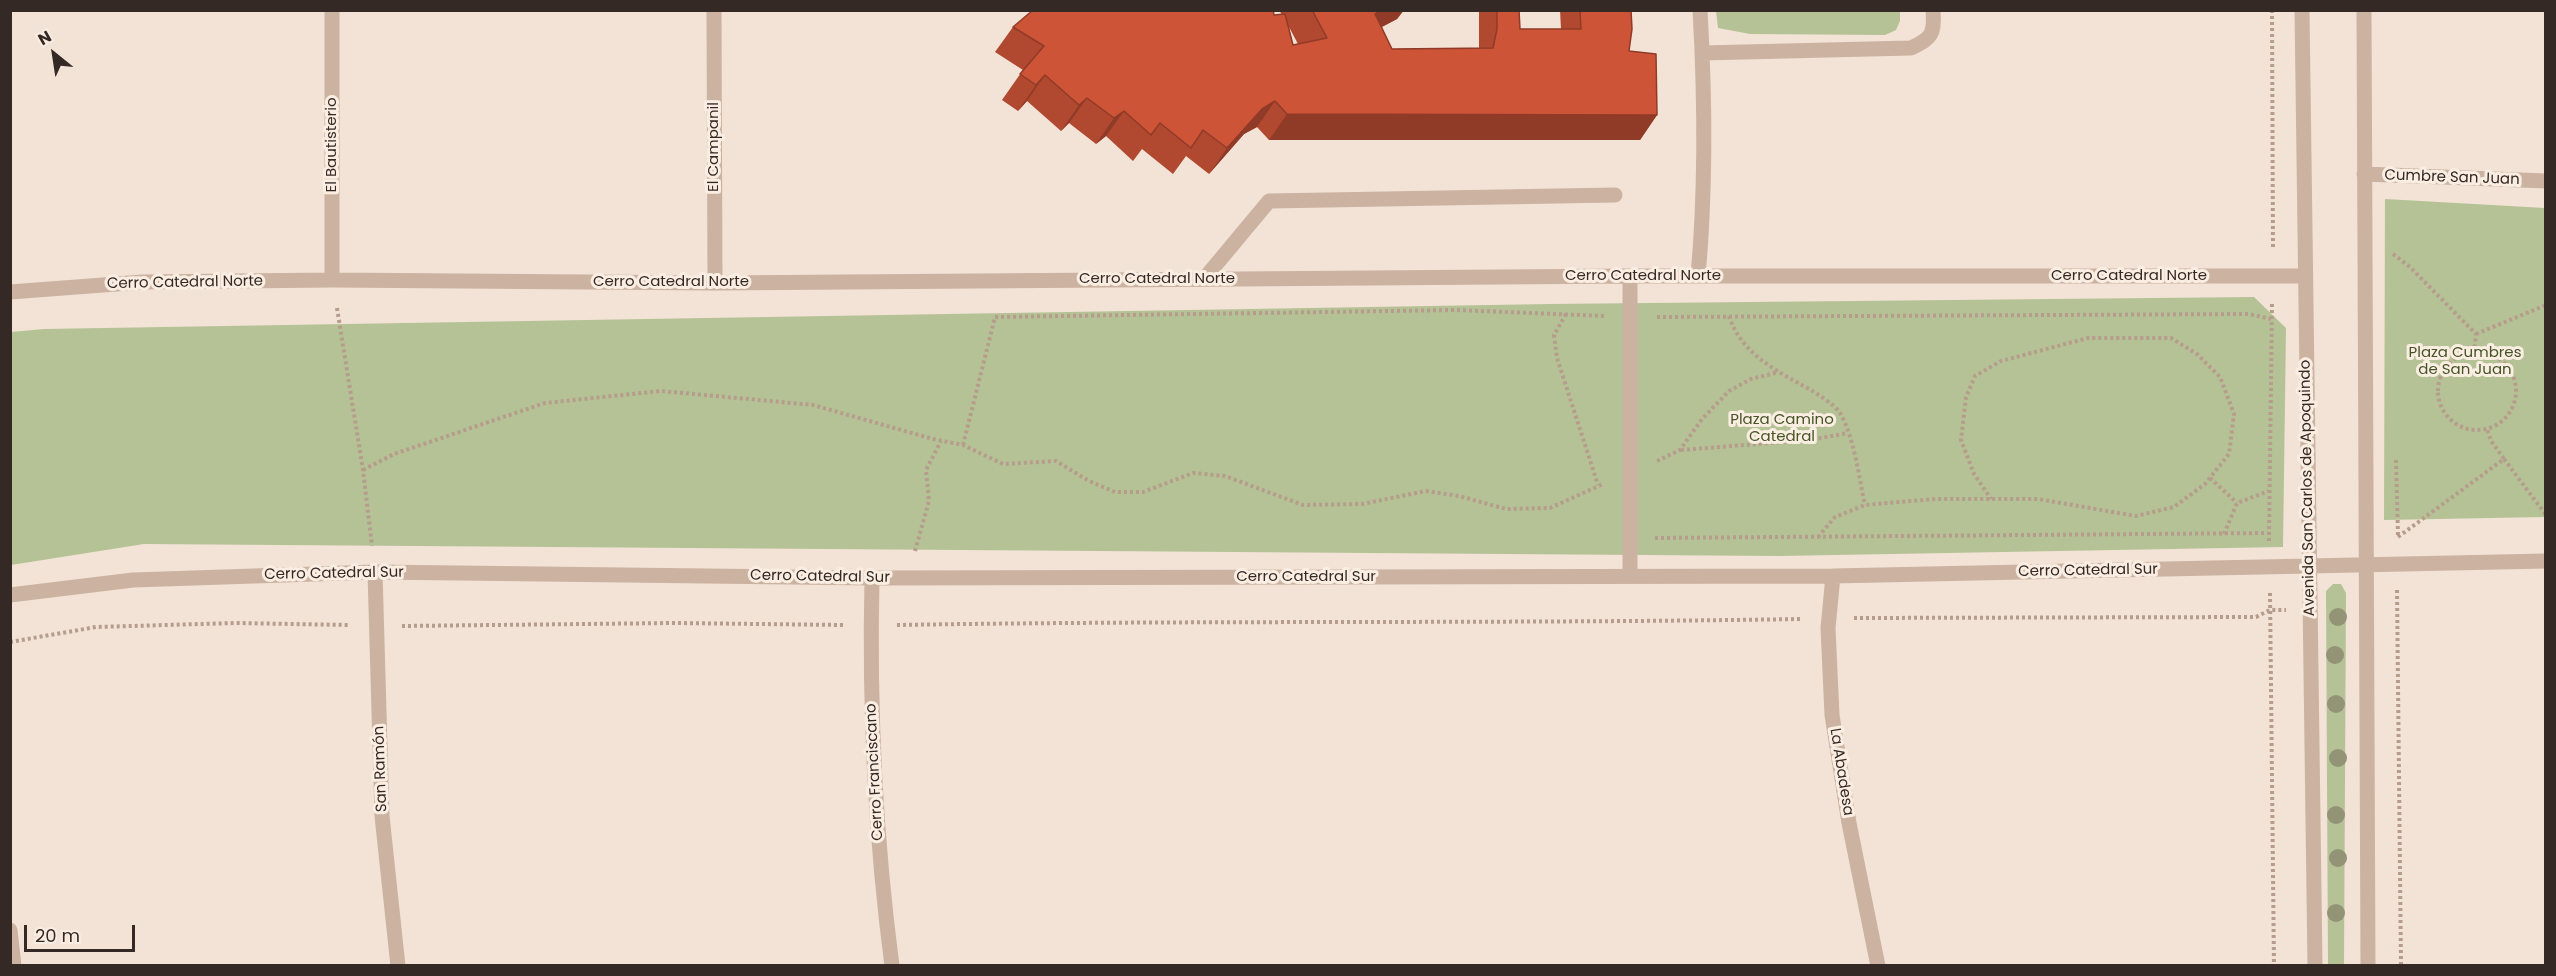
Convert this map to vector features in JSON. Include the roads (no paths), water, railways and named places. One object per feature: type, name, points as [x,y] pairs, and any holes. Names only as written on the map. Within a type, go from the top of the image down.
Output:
[{"type":"street","name":"El Bautisterio","points":[[332,10],[332,280]]},
{"type":"street","name":"El Campanil","points":[[714,10],[715,283]]},
{"type":"street","points":[[1698,276],[1702,231],[1700,10]]},
{"type":"street","points":[[1702,53],[1911,48],[1928,40],[1934,27],[1933,10]]},
{"type":"street","name":"Avenida San Carlos de Apoquindo","points":[[2302,10],[2315,966]]},
{"type":"street","points":[[2364,10],[2368,966]]},
{"type":"street","name":"Cumbre San Juan","points":[[2364,174],[2543,180]]},
{"type":"street","points":[[1204,279],[1269,201],[1615,195]]},
{"type":"street","name":"Cerro Catedral Norte","points":[[10,292],[143,282],[332,280],[715,283],[1629,276],[2304,276]]},
{"type":"street","points":[[1629,276],[1630,576]]},
{"type":"street","name":"Cerro Catedral Sur","points":[[10,595],[133,580],[375,572],[872,578],[1833,576],[2546,561]]},
{"type":"street","name":"San Ramón","points":[[375,572],[382,816],[398,966]]},
{"type":"street","name":"La Abadesa","points":[[1833,576],[1829,618],[1832,715],[1849,823],[1878,966]]},
{"type":"street","name":"Cerro Franciscano","points":[[872,578],[870,672],[873,769],[882,892],[892,966]]},
{"type":"street","points":[[10,930],[14,966]]},
{"type":"park label","name":"Plaza Cumbres de San Juan","points":[[2465,362]]},
{"type":"park label","name":"Plaza Camino Catedral","points":[[1782,428]]}]
